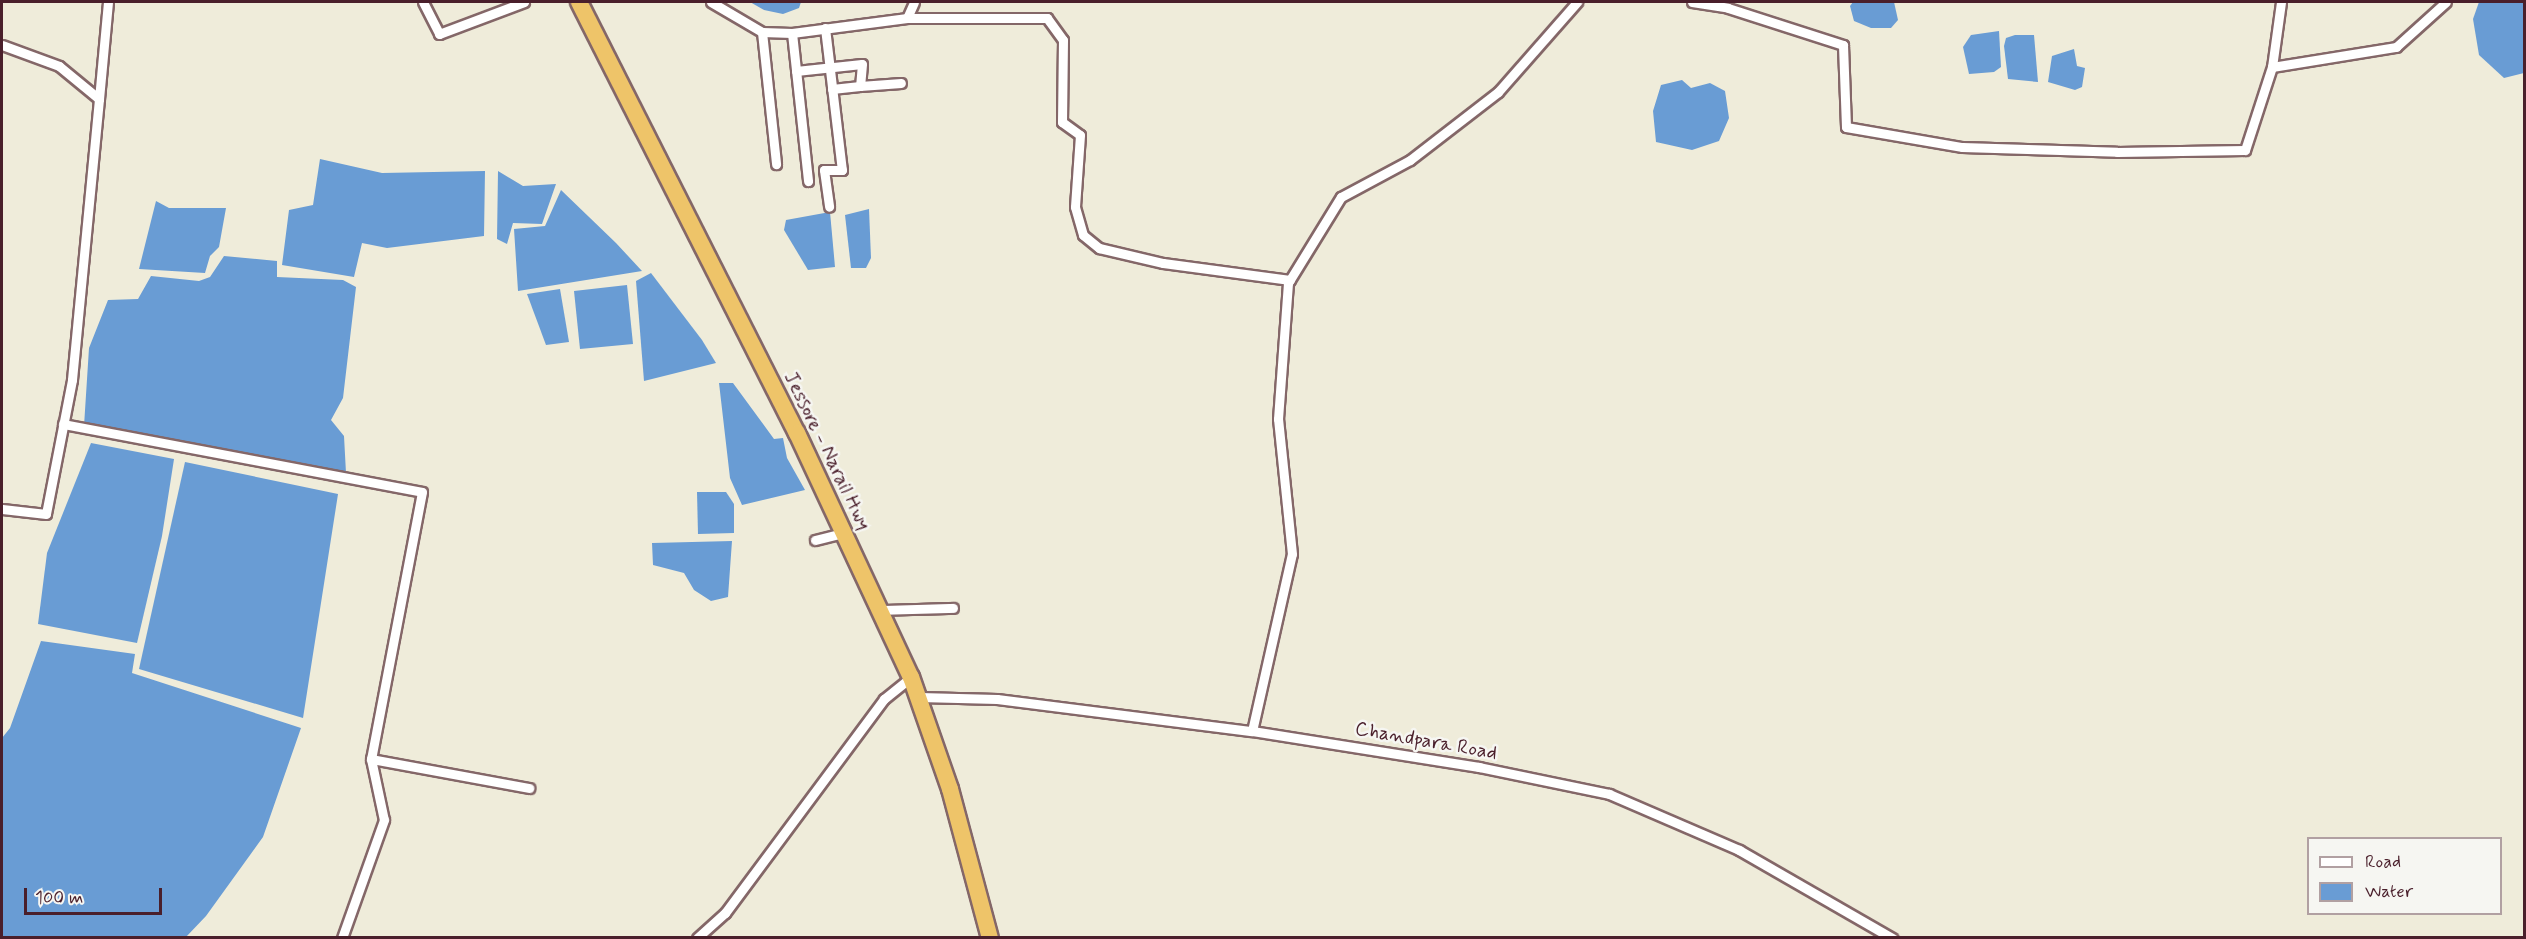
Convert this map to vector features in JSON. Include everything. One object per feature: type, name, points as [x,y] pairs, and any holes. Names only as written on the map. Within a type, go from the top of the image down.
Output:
[{"type":"highway","name":"Jessore - Narail Hwy","points":[[579,2],[844,533],[919,697],[950,789],[990,938]]},
{"type":"street","points":[[2,509],[46,514],[72,380],[80,269],[88,240],[108,2]]},
{"type":"street","points":[[423,2],[439,34],[524,2]]},
{"type":"street","points":[[711,2],[762,32],[792,33],[907,18],[1047,18],[1063,40],[1062,122],[1080,135],[1075,207],[1083,235],[1099,248],[1163,263],[1290,280]]},
{"type":"street","points":[[907,18],[914,2]]},
{"type":"street","points":[[1252,731],[1292,554],[1278,419],[1290,280],[1341,197],[1410,160],[1498,92],[1577,2]]},
{"type":"street","points":[[1692,2],[1728,8],[1843,45],[1846,127],[1962,147],[2245,150],[2272,67],[2281,2]]},
{"type":"street","points":[[2272,67],[2396,47],[2446,2]]},
{"type":"street","points":[[825,28],[842,170],[824,170],[829,207]]},
{"type":"street","points":[[762,32],[776,164]]},
{"type":"street","points":[[792,33],[808,181]]},
{"type":"street","points":[[2,45],[59,66],[99,99]]},
{"type":"street","points":[[796,71],[862,64],[860,86]]},
{"type":"street","points":[[832,89],[901,83]]},
{"type":"street","points":[[63,424],[422,492],[372,759],[384,820],[342,938]]},
{"type":"street","points":[[815,540],[844,533]]},
{"type":"street","points":[[880,610],[953,608]]},
{"type":"street","points":[[697,938],[725,913],[884,699],[910,677]]},
{"type":"street","name":"Chandpara Road","points":[[919,697],[997,699],[1252,731],[1479,767],[1609,794],[1739,850],[1892,938]]},
{"type":"street","points":[[372,759],[529,788]]},
{"type":"water","points":[[750,2],[801,2],[799,8],[783,14],[764,10]]},
{"type":"water","points":[[1853,2],[1894,2],[1898,20],[1891,28],[1871,28],[1854,21],[1850,6]]},
{"type":"water","points":[[2479,2],[2524,2],[2524,73],[2504,78],[2479,55],[2473,19]]},
{"type":"water","points":[[1999,31],[2001,67],[1994,72],[1969,74],[1963,47],[1971,35]]},
{"type":"water","points":[[2015,35],[2034,35],[2038,82],[2008,79],[2004,46],[2006,38]]},
{"type":"water","points":[[2074,49],[2077,66],[2085,68],[2082,87],[2075,90],[2048,82],[2052,56]]},
{"type":"water","points":[[1682,80],[1691,88],[1710,83],[1725,91],[1729,118],[1719,141],[1692,150],[1656,142],[1653,111],[1661,85]]},
{"type":"water","points":[[320,159],[382,173],[485,171],[484,236],[387,248],[362,243],[354,277],[282,265],[289,210],[313,205]]},
{"type":"water","points":[[498,171],[523,186],[556,184],[542,224],[513,223],[507,244],[497,239]]},
{"type":"water","points":[[561,190],[642,271],[518,291],[514,229],[545,226]]},
{"type":"water","points":[[156,201],[169,208],[226,208],[219,247],[210,256],[205,273],[139,269]]},
{"type":"water","points":[[869,209],[871,258],[866,268],[851,268],[845,215]]},
{"type":"water","points":[[830,212],[835,267],[808,270],[784,230],[786,220]]},
{"type":"water","points":[[224,256],[277,261],[277,277],[343,280],[356,287],[343,398],[331,420],[344,436],[346,473],[84,426],[89,348],[108,300],[138,299],[151,276],[199,281],[210,277]]},
{"type":"water","points":[[651,273],[702,340],[716,363],[644,381],[636,281]]},
{"type":"water","points":[[627,285],[633,344],[580,349],[574,291]]},
{"type":"water","points":[[560,289],[569,342],[546,345],[527,294]]},
{"type":"water","points":[[719,383],[733,383],[774,439],[783,438],[787,458],[805,490],[742,505],[730,478]]},
{"type":"water","points":[[91,443],[174,459],[162,536],[137,643],[38,624],[47,553]]},
{"type":"water","points":[[185,462],[338,494],[303,718],[139,669]]},
{"type":"water","points":[[697,492],[726,492],[734,504],[734,533],[698,534]]},
{"type":"water","points":[[732,541],[728,597],[711,601],[694,590],[684,573],[653,565],[652,543]]},
{"type":"water","points":[[41,641],[135,654],[132,673],[301,728],[263,837],[206,916],[186,937],[2,937],[2,738],[10,728]]}]
